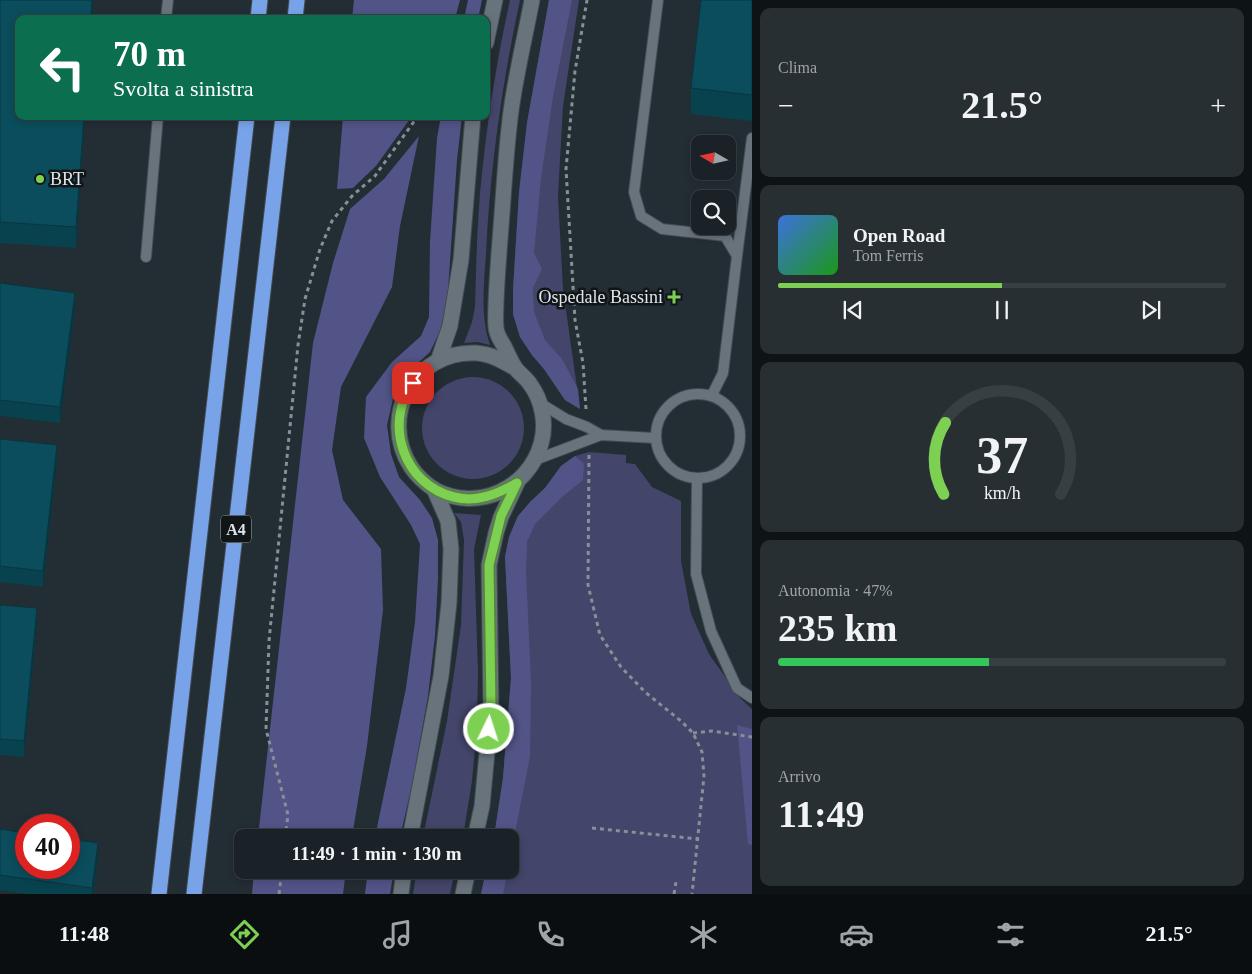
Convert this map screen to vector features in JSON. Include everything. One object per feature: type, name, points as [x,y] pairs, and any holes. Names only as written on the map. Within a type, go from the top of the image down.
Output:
[{"type":"highway","points":[[258,15],[260,0]]},
{"type":"highway","points":[[295,15],[297,0]]},
{"type":"highway","name":"A4","points":[[159,894],[247,120]]},
{"type":"highway","name":"A4","points":[[194,894],[283,120]]},
{"type":"street","points":[[490,23],[495,0]]},
{"type":"street","points":[[515,368],[497,358],[477,353],[457,354],[438,361],[420,374],[407,392],[399,413],[399,435],[405,456],[417,475],[434,489],[454,497],[476,499],[497,494],[517,483],[527,473],[535,460],[542,442],[543,422],[540,403],[530,384],[515,368],[496,330],[497,278],[511,111],[532,0]]},
{"type":"street","points":[[438,361],[450,326],[461,260],[473,120]]},
{"type":"street","points":[[477,829],[482,806],[491,710],[489,565],[501,516],[517,483]]},
{"type":"street","points":[[412,829],[441,676],[450,603],[448,521],[434,489]]},
{"type":"street","points":[[401,894],[403,879]]},
{"type":"street","points":[[463,894],[466,879]]},
{"type":"lane","points":[[166,15],[168,0]]},
{"type":"lane","points":[[658,0],[634,192],[641,216],[662,229],[725,236],[737,256]]},
{"type":"lane","points":[[146,257],[158,120]]},
{"type":"lane","points":[[712,395],[723,373],[752,138]]},
{"type":"lane","points":[[698,393],[712,395],[724,402],[733,411],[738,423],[740,437],[738,450],[732,462],[722,471],[710,476],[697,478],[684,476],[673,471],[664,462],[657,450],[655,438],[656,424],[662,411],[672,401],[685,395],[698,393]]},
{"type":"lane","points":[[540,403],[566,419],[601,435]]},
{"type":"lane","points":[[535,460],[601,435],[655,438]]},
{"type":"lane","points":[[697,478],[696,574],[711,631],[737,688],[752,698]]},
{"type":"path","points":[[587,0],[575,71],[566,169],[575,320],[583,363],[587,427]]},
{"type":"path","points":[[286,829],[288,815],[266,729],[269,641],[298,345],[305,299],[320,249],[332,221],[352,196],[375,176],[415,120]]},
{"type":"path","points":[[587,441],[589,452],[588,585],[600,635],[621,666],[646,692],[693,733],[702,752],[704,776],[692,894]]},
{"type":"path","points":[[693,733],[712,731],[752,736]]},
{"type":"path","points":[[592,828],[698,839]]},
{"type":"path","points":[[279,894],[281,879]]},
{"type":"path","points":[[674,894],[676,882]]},
{"type":"shaded area","points":[[354,0],[460,0],[456,15],[352,15]]},
{"type":"shaded area","points":[[468,0],[482,0],[479,15],[465,15]]},
{"type":"shaded area","points":[[510,0],[520,0],[502,95],[490,190],[483,300],[490,345],[478,342],[464,343],[472,322],[475,307],[482,169],[488,120],[490,120],[490,108]]},
{"type":"shaded area","points":[[549,0],[579,0],[563,106],[558,196],[563,289],[580,409],[565,400],[532,355],[520,337],[513,314],[519,195],[527,123]]},
{"type":"shaded area","points":[[549,0],[572,0],[553,97],[541,178],[534,253],[542,269],[533,288],[534,312],[545,340],[562,359],[578,389],[580,409],[565,400],[532,355],[520,337],[513,314],[519,192],[527,123]]},
{"type":"shaded area","points":[[343,120],[409,120],[376,166],[353,188],[337,189]]},
{"type":"shaded area","points":[[440,120],[462,120],[447,305],[441,329],[430,352],[408,372],[393,399],[387,425],[391,454],[399,477],[420,500],[432,518],[438,540],[438,579],[435,636],[428,696],[402,829],[377,829],[406,688],[415,622],[420,544],[411,525],[380,477],[364,438],[366,397],[392,362],[421,336],[429,317],[430,241],[437,138]]},
{"type":"shaded area","points":[[419,136],[400,226],[392,287],[341,387],[332,450],[343,500],[381,549],[383,610],[367,746],[353,829],[259,829],[313,343],[333,263],[350,209],[384,179]]},
{"type":"shaded area","points":[[473,377],[492,381],[509,392],[520,409],[524,428],[520,447],[509,464],[492,475],[473,479],[454,475],[437,464],[426,447],[422,428],[426,409],[437,392],[454,381]]},
{"type":"shaded area","points":[[589,452],[626,455],[626,463],[635,464],[652,487],[681,501],[681,561],[691,614],[709,654],[740,698],[752,709],[752,894],[481,894],[484,879],[519,879],[519,829],[495,829],[503,778],[511,678],[505,557],[509,537],[518,516],[545,488],[561,466],[575,456]]},
{"type":"shaded area","points":[[575,456],[584,464],[583,480],[562,497],[535,524],[527,542],[526,571],[531,683],[530,756],[516,829],[495,829],[503,778],[511,678],[505,557],[509,537],[518,516],[545,488],[561,466]]},
{"type":"shaded area","points":[[454,513],[481,515],[474,549],[478,672],[477,726],[472,781],[464,829],[425,829],[447,721],[461,625],[464,540],[461,522]]},
{"type":"shaded area","points":[[737,725],[752,729],[752,845],[748,844]]},
{"type":"shaded area","points":[[253,879],[345,879],[343,894],[252,894]]},
{"type":"shaded area","points":[[367,879],[392,879],[390,894],[365,894]]},
{"type":"shaded area","points":[[416,879],[453,879],[450,894],[413,894]]},
{"type":"shaded area","points":[[484,879],[506,879],[503,894],[481,894]]},
{"type":"building","name":"BRT","points":[[0,0],[92,0],[91,15],[15,15],[15,120],[84,120],[76,227],[0,222]]},
{"type":"building","points":[[701,0],[752,0],[752,95],[691,88]]},
{"type":"building","points":[[0,283],[75,293],[60,407],[0,400]]},
{"type":"building","points":[[0,439],[57,445],[43,571],[0,566]]},
{"type":"building","points":[[0,605],[37,608],[24,741],[0,739]]},
{"type":"building","points":[[0,829],[15,831],[15,877],[0,875]]},
{"type":"building","points":[[80,841],[98,843],[92,888],[28,879],[80,879]]},
{"type":"place","name":"BRT","points":[[40,179]]},
{"type":"place","name":"Ospedale Bassini","points":[[674,297]]},
{"type":"route","points":[[413,383],[407,392],[399,413],[399,435],[405,456],[417,475],[434,489],[454,497],[476,499],[497,494],[517,483],[501,516],[489,565],[491,710],[489,729]]}]
